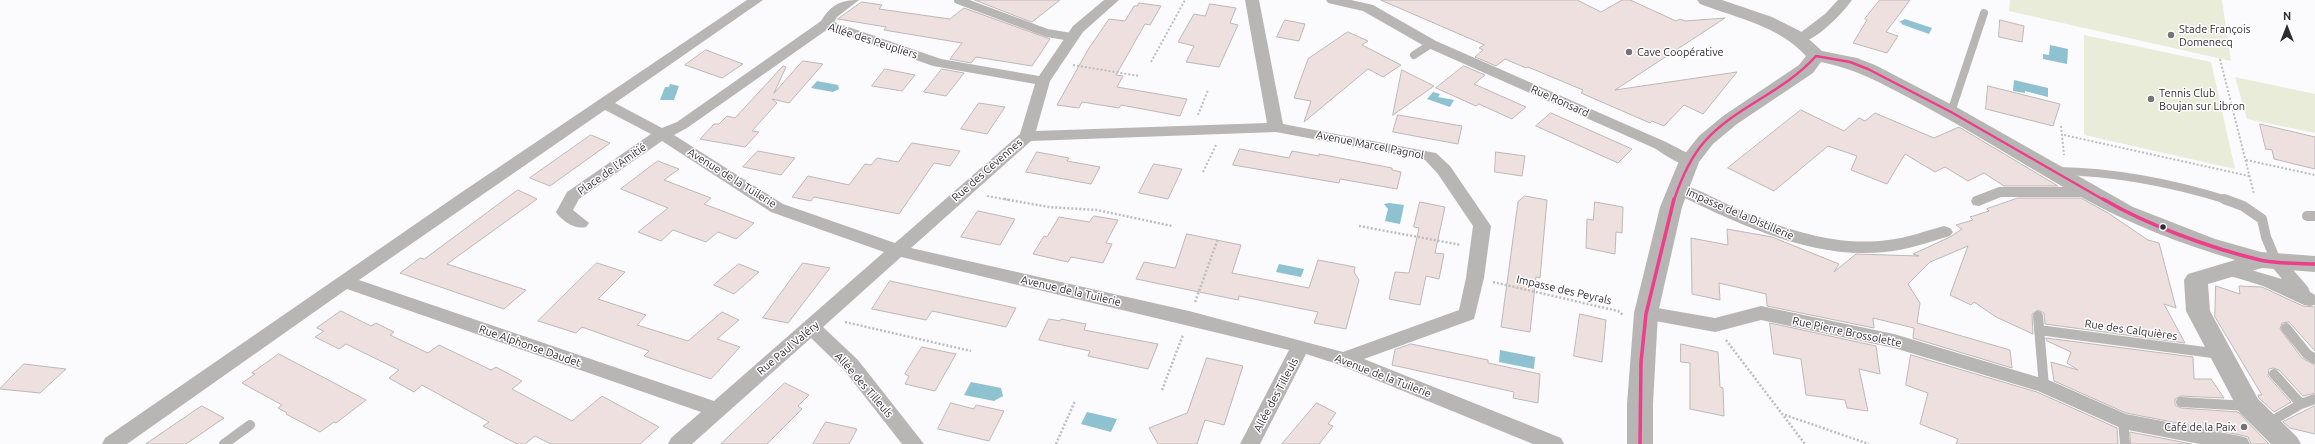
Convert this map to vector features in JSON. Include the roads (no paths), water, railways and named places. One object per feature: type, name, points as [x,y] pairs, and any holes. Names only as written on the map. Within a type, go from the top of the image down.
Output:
[{"type":"street","points":[[112,444],[756,0]]},
{"type":"street","points":[[826,24],[832,14],[852,0]]},
{"type":"street","name":"Rue des Cévennes","points":[[896,250],[1027,136],[1043,81],[1071,37],[1078,29],[1112,0]]},
{"type":"street","points":[[1252,0],[1276,127]]},
{"type":"street","name":"Rue Ronsard","points":[[1333,0],[1368,8],[1431,44],[1660,145],[1689,161]]},
{"type":"street","points":[[1706,0],[1775,26],[1801,39],[1816,56],[1850,62],[1868,69],[1951,112],[2125,212],[2200,241],[2269,261],[2315,264]]},
{"type":"street","points":[[1801,39],[1830,17],[1845,0]]},
{"type":"street","name":"Allée des Peupliers","points":[[662,134],[682,125],[826,24],[938,63],[1043,81]]},
{"type":"street","points":[[1640,444],[1640,404],[1646,319],[1671,207],[1689,161],[1706,140],[1730,120],[1806,69],[1816,56]]},
{"type":"street","name":"Avenue de la Tuilerie","points":[[605,104],[662,134],[777,208],[896,250],[1189,318],[1301,346],[1344,359],[1554,444]]},
{"type":"street","name":"Avenue Marcel Pagnol","points":[[1027,136],[1276,127],[1430,156],[1444,170],[1482,226],[1475,278],[1467,314],[1344,359]]},
{"type":"street","name":"Place de l'Amitié","points":[[580,223],[564,212],[573,196],[662,134]]},
{"type":"street","name":"Impasse de la Distillerie","points":[[1678,188],[1768,228],[1805,240],[1878,247],[1906,243],[1944,232]]},
{"type":"street","points":[[1979,201],[1999,192],[2088,192]]},
{"type":"street","name":"Rue Paul Valéry","points":[[678,444],[715,409],[818,322],[896,250]]},
{"type":"street","points":[[2269,261],[2227,269],[2196,280],[2198,311],[2249,406],[2288,444]]},
{"type":"street","points":[[2269,261],[2312,303]]},
{"type":"street","points":[[2227,269],[2279,284],[2312,303]]},
{"type":"street","name":"Rue Alphonse Daudet","points":[[345,282],[715,409]]},
{"type":"street","name":"Rue Pierre Brossolette","points":[[1646,319],[1715,325],[1761,313],[1894,342],[2044,386],[2123,421],[2240,444]]},
{"type":"street","name":"Allée des Tilleuls","points":[[818,322],[914,444]]},
{"type":"street","name":"Allée des Tilleuls","points":[[1250,444],[1301,346]]},
{"type":"lane","points":[[958,0],[1047,33],[1071,37]]},
{"type":"lane","points":[[1951,112],[1984,13]]},
{"type":"lane","points":[[1414,55],[1431,44]]},
{"type":"lane","points":[[2053,172],[2074,171],[2184,190],[2238,204],[2262,220],[2269,261]]},
{"type":"lane","points":[[2038,316],[2044,386]]},
{"type":"lane","points":[[2286,328],[2307,354],[2315,359]]},
{"type":"lane","name":"Rue des Calquières","points":[[2039,330],[2220,354]]},
{"type":"lane","points":[[2274,374],[2301,404]]},
{"type":"lane","points":[[2267,424],[2301,404],[2315,399]]},
{"type":"lane","points":[[2181,402],[2249,406]]},
{"type":"lane","points":[[2123,421],[2125,444]]},
{"type":"lane","points":[[224,444],[250,425]]},
{"type":"water","points":[[1905,19],[1932,28],[1929,34],[1899,22]]},
{"type":"water","points":[[2050,45],[2068,49],[2067,64],[2043,59],[2043,54],[2049,55]]},
{"type":"water","points":[[2014,80],[2048,88],[2048,97],[2025,91],[2025,93],[2013,91]]},
{"type":"water","points":[[817,81],[838,85],[839,89],[833,92],[811,88]]},
{"type":"water","points":[[670,84],[679,86],[674,100],[660,100],[665,87],[669,87]]},
{"type":"water","points":[[1433,92],[1440,94],[1438,97],[1454,100],[1450,107],[1427,99]]},
{"type":"water","points":[[1389,203],[1404,205],[1400,224],[1385,221],[1388,209],[1384,204]]},
{"type":"water","points":[[1279,264],[1304,269],[1301,277],[1276,272]]},
{"type":"water","points":[[1500,350],[1535,357],[1534,369],[1499,362]]},
{"type":"water","points":[[971,382],[1001,388],[1003,396],[994,401],[964,395]]},
{"type":"water","points":[[1087,412],[1117,419],[1111,432],[1081,424]]},
{"type":"place","name":"Stade François Domenecq","points":[[2171,35]]},
{"type":"place","name":"Cave Coopérative","points":[[1629,52]]},
{"type":"place","name":"Tennis Club Boujan sur Libron","points":[[2151,99]]},
{"type":"place","name":"Café de la Paix","points":[[2244,427]]}]
